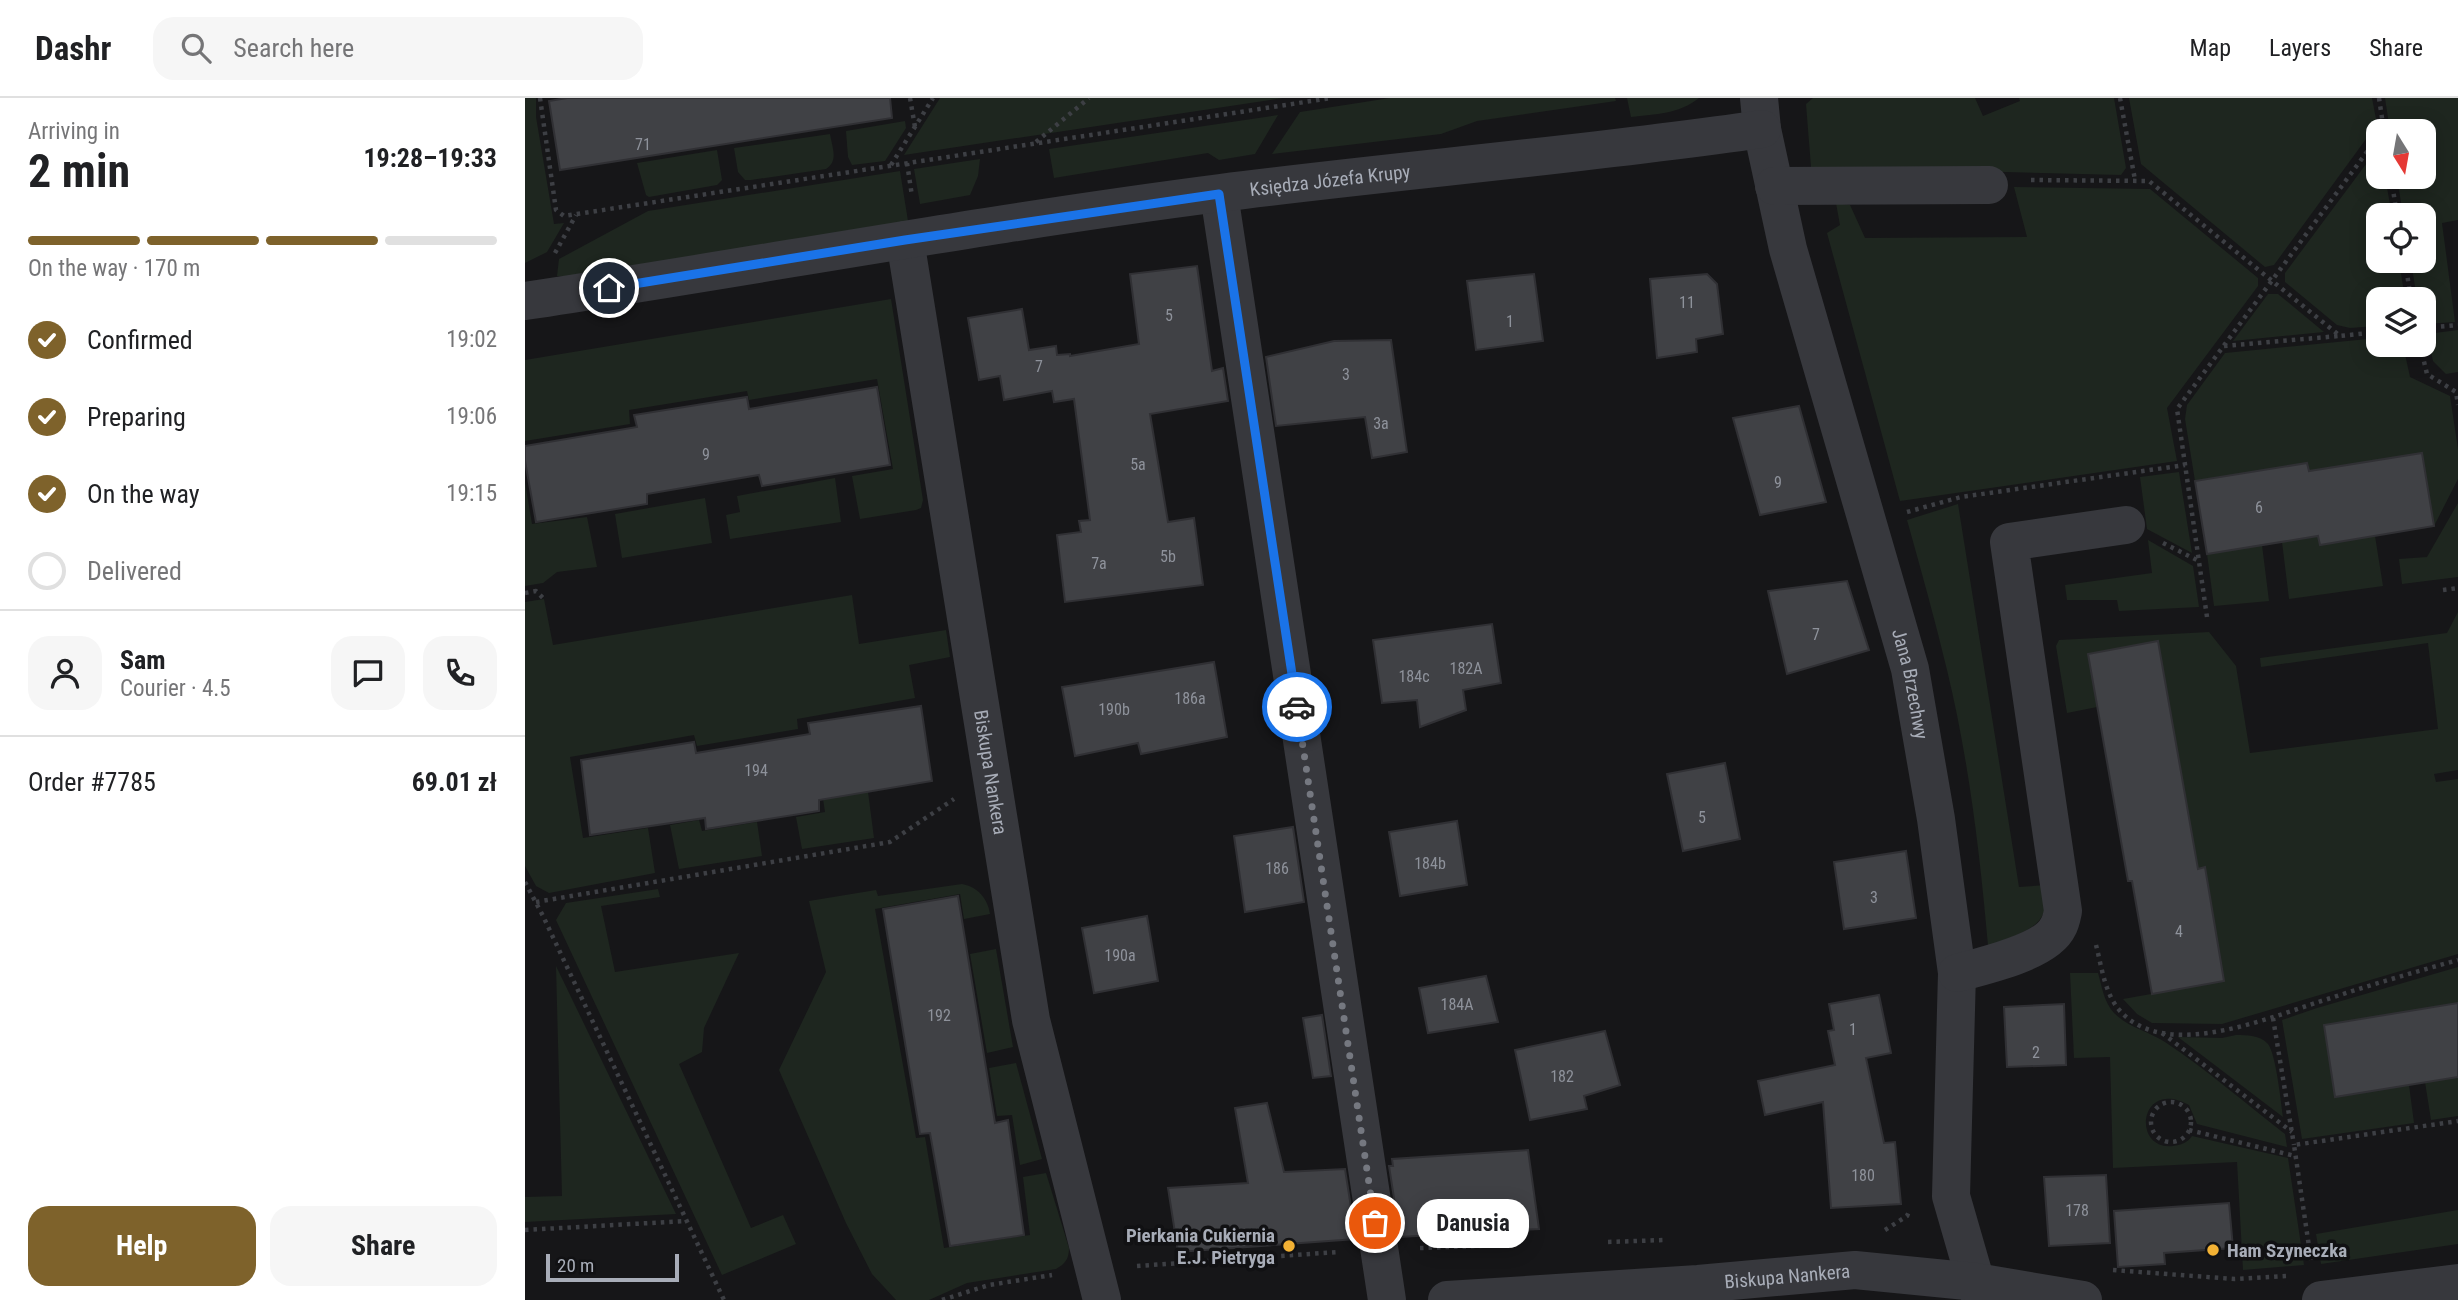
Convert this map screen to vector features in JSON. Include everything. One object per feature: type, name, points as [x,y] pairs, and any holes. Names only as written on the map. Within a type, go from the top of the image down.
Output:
[{"type":"street","name":"Jana Brzechwy","points":[[1761,114],[1788,249],[1910,669],[1936,819],[1957,973],[1951,1196],[1978,1291]]},
{"type":"street","name":"Księdza Józefa Krupy","points":[[525,301],[905,240],[1219,194],[1673,142],[1761,114]]},
{"type":"street","points":[[1774,186],[1989,185]]},
{"type":"street","points":[[1219,194],[1387,1300]]},
{"type":"street","name":"Biskupa Nankera","points":[[905,240],[1031,1020],[1098,1285]]},
{"type":"street","points":[[1957,973],[2013,957],[2042,943],[2058,929],[2063,911],[2009,542],[2126,525]]},
{"type":"street","name":"Biskupa Nankera","points":[[1447,1300],[1698,1284],[1854,1270],[1978,1291],[2083,1300]]},
{"type":"street","points":[[2321,1300],[2458,1283]]},
{"type":"street","points":[[1643,1300],[1698,1284]]},
{"type":"path","points":[[540,98],[557,210],[564,216],[1331,98]]},
{"type":"path","points":[[910,98],[915,127]]},
{"type":"path","points":[[890,166],[933,98]]},
{"type":"path","points":[[1034,144],[1089,98]]},
{"type":"path","points":[[2120,98],[2135,180]]},
{"type":"path","points":[[2379,98],[2382,119]]},
{"type":"path","points":[[2207,617],[2177,409],[2366,153]]},
{"type":"path","points":[[907,163],[911,187]]},
{"type":"path","points":[[1989,185],[2011,180],[2149,181],[2340,336]]},
{"type":"path","points":[[2436,327],[2458,325]]},
{"type":"path","points":[[2224,345],[2366,333]]},
{"type":"path","points":[[2423,357],[2427,374],[2457,392],[2458,405]]},
{"type":"path","points":[[1895,515],[1961,498],[2185,465]]},
{"type":"path","points":[[2443,590],[2458,588]]},
{"type":"path","points":[[525,593],[536,591],[544,599]]},
{"type":"path","points":[[536,902],[890,842],[964,792]]},
{"type":"path","points":[[525,882],[724,1300]]},
{"type":"path","points":[[2095,941],[2108,991],[2123,1014],[2162,1033],[2292,1132]]},
{"type":"path","points":[[2162,1033],[2229,1031],[2458,960]]},
{"type":"path","points":[[2273,1017],[2311,1262]]},
{"type":"path","points":[[2176,1103],[2187,1110],[2190,1116],[2189,1130],[2181,1140],[2168,1143],[2162,1141],[2153,1132],[2153,1113],[2162,1104],[2176,1103]]},
{"type":"path","points":[[2294,1144],[2458,1121]]},
{"type":"path","points":[[2189,1130],[2295,1156]]},
{"type":"path","points":[[1876,1231],[1887,1230],[1907,1216],[1911,1205]]},
{"type":"path","points":[[525,1230],[686,1221]]},
{"type":"path","points":[[942,1300],[989,1285],[1098,1285],[1171,1263],[1506,1245]]},
{"type":"path","points":[[2112,1269],[2235,1279],[2287,1276]]},
{"type":"shaded area","points":[[525,98],[536,98],[536,117],[554,224],[564,223],[547,252],[525,263]]},
{"type":"shaded area","points":[[940,98],[1283,98],[904,155]]},
{"type":"shaded area","points":[[1390,98],[1615,98],[1616,101],[1477,121],[1441,134],[1272,154],[1300,112]]},
{"type":"shaded area","points":[[1627,98],[1699,98],[1675,110],[1631,117]]},
{"type":"shaded area","points":[[1813,98],[1975,98],[1983,116],[2020,101],[2019,98],[2114,98],[2126,168],[2121,175],[1811,167],[1806,104]]},
{"type":"shaded area","points":[[2129,98],[2372,98],[2376,119],[2366,119],[2366,139],[2274,265],[2265,267],[2141,164]]},
{"type":"shaded area","points":[[2385,98],[2458,98],[2458,220],[2442,223],[2455,322],[2436,323],[2436,287],[2415,287],[2413,273],[2436,273],[2436,203],[2401,203],[2399,189],[2436,189],[2436,119],[2388,119]]},
{"type":"shaded area","points":[[1278,115],[1255,154],[1219,160],[1208,153],[1054,178],[1049,149]]},
{"type":"shaded area","points":[[905,121],[906,128],[885,161],[852,165],[848,157],[846,131]]},
{"type":"shaded area","points":[[830,134],[834,158],[826,169],[751,180],[745,180],[738,172],[734,148]]},
{"type":"shaded area","points":[[717,150],[722,180],[717,185],[649,197],[646,195],[637,163]]},
{"type":"shaded area","points":[[980,159],[978,176],[970,195],[920,204],[914,169]]},
{"type":"shaded area","points":[[2366,164],[2366,189],[2387,189],[2390,203],[2366,203],[2366,273],[2401,273],[2403,287],[2366,287],[2366,327],[2350,328],[2337,325],[2285,282],[2285,273]]},
{"type":"shaded area","points":[[900,171],[908,221],[581,277],[557,276],[559,259],[648,211]]},
{"type":"shaded area","points":[[2014,187],[2150,189],[2258,278],[2258,286],[2167,408],[2177,461],[1900,501],[1827,233],[1840,225],[1836,203],[1850,205],[1865,238],[2027,237]]},
{"type":"shaded area","points":[[2268,294],[2278,294],[2324,332],[2233,341]]},
{"type":"shaded area","points":[[891,299],[923,500],[921,508],[916,510],[860,519],[852,476],[893,469],[877,379],[749,400],[747,391],[629,410],[630,424],[525,441],[525,360]]},
{"type":"shaded area","points":[[2458,330],[2458,372],[2446,374],[2433,361],[2432,357],[2436,357],[2436,333]]},
{"type":"shaded area","points":[[2366,339],[2366,357],[2406,357],[2410,377],[2450,396],[2458,449],[2458,479],[2434,526],[2421,453],[2309,471],[2307,463],[2195,481],[2185,419],[2187,405],[2225,353]]},
{"type":"shaded area","points":[[2179,472],[2192,553],[2147,529],[2140,477]]},
{"type":"shaded area","points":[[835,478],[841,522],[730,539],[726,515],[740,512],[737,496]]},
{"type":"shaded area","points":[[525,482],[532,524],[587,517],[597,567],[557,572],[543,583],[525,586]]},
{"type":"shaded area","points":[[705,498],[712,543],[622,558],[615,514]]},
{"type":"shaded area","points":[[2458,503],[2458,577],[2402,584],[2399,559],[2427,557]]},
{"type":"shaded area","points":[[1958,504],[2019,887],[2047,885],[2044,912],[2035,925],[1988,946],[1962,739],[1907,520]]},
{"type":"shaded area","points":[[2318,536],[2320,544],[2375,536],[2383,586],[2289,599],[2282,542]]},
{"type":"shaded area","points":[[2148,540],[2193,566],[2199,607],[2119,611],[2117,600],[2067,600],[2065,585],[2152,573]]},
{"type":"shaded area","points":[[2262,545],[2269,601],[2214,606],[2207,554]]},
{"type":"shaded area","points":[[852,595],[859,644],[946,630],[950,657],[909,665],[915,698],[797,719],[798,729],[697,746],[694,735],[570,757],[583,838],[648,828],[655,873],[549,893],[536,886],[525,866],[525,602],[544,599],[553,645]]},
{"type":"shaded area","points":[[2458,612],[2458,770],[2434,774],[2436,782],[2458,779],[2458,954],[2222,1024],[2152,1023],[2137,1014],[2123,999],[2224,981],[2205,868],[2198,869],[2158,642],[2088,654],[2097,707],[2067,713],[2056,646],[2059,640],[2209,632],[2236,666],[2250,753],[2438,729],[2428,643],[2261,667],[2260,658],[2447,633]]},
{"type":"shaded area","points":[[868,792],[874,838],[802,849],[796,817],[825,812],[823,799]]},
{"type":"shaded area","points":[[699,820],[702,831],[757,822],[762,856],[679,869],[670,825]]},
{"type":"shaded area","points":[[962,884],[981,894],[990,914],[964,919],[960,894],[875,909],[916,1138],[925,1137],[944,1248],[1030,1235],[1023,1177],[1046,1173],[1069,1252],[1066,1261],[1056,1269],[967,1283],[929,1300],[896,1300],[872,1274],[846,1223],[779,1070],[826,972],[809,901],[876,890],[878,896]]},
{"type":"shaded area","points":[[658,889],[660,897],[601,906],[615,972],[739,953],[704,1028],[702,1052],[679,1064],[751,1228],[783,1215],[796,1244],[722,1275],[556,920],[566,903]]},
{"type":"shaded area","points":[[996,949],[1013,1047],[987,1053],[970,954]]},
{"type":"shaded area","points":[[556,966],[676,1214],[525,1222],[525,1197],[562,1196]]},
{"type":"shaded area","points":[[2458,967],[2458,1003],[2324,1025],[2335,1096],[2409,1085],[2414,1123],[2302,1139],[2282,1020]]},
{"type":"shaded area","points":[[2070,973],[2098,973],[2108,1004],[2114,1013],[2180,1052],[2285,1134],[2287,1147],[2197,1124],[2189,1105],[2172,1099],[2159,1100],[2151,1107],[2146,1128],[2151,1138],[2160,1145],[2179,1145],[2192,1136],[2288,1158],[2304,1265],[2243,1270],[2237,1162],[2113,1168],[2110,1057],[2074,1058]]},
{"type":"shaded area","points":[[2236,1035],[2257,1037],[2265,1041],[2271,1049],[2283,1117],[2178,1037],[2222,1038]]},
{"type":"shaded area","points":[[1016,1063],[1042,1159],[1020,1165],[1012,1115],[997,1116],[989,1068]]},
{"type":"shaded area","points":[[2458,1077],[2458,1116],[2431,1120],[2425,1082]]},
{"type":"shaded area","points":[[2458,1210],[2458,1244],[2321,1264],[2316,1234]]},
{"type":"building","points":[[567,98],[890,98],[892,118],[560,170],[549,101]]},
{"type":"building","points":[[1197,266],[1212,371],[1223,368],[1228,401],[1150,414],[1168,522],[1194,518],[1203,585],[1065,602],[1057,535],[1081,532],[1079,521],[1090,520],[1074,399],[1054,402],[1052,391],[1004,400],[1000,376],[979,380],[968,318],[1022,309],[1029,350],[1056,346],[1057,355],[1070,356],[1139,344],[1130,274]]},
{"type":"building","points":[[1534,274],[1543,341],[1476,350],[1467,281]]},
{"type":"building","points":[[1707,274],[1717,284],[1723,334],[1696,339],[1697,352],[1657,358],[1650,279]]},
{"type":"building","points":[[1391,340],[1407,452],[1372,458],[1365,417],[1276,426],[1266,357],[1334,341]]},
{"type":"building","points":[[877,387],[890,465],[762,486],[759,475],[647,494],[647,504],[536,522],[525,461],[525,446],[637,427],[634,415],[747,397],[749,409]]},
{"type":"building","points":[[1799,406],[1826,502],[1760,515],[1733,418]]},
{"type":"building","points":[[2422,453],[2434,526],[2320,545],[2318,536],[2207,554],[2195,481],[2307,463],[2309,471]]},
{"type":"building","points":[[1847,581],[1869,650],[1787,674],[1768,591]]},
{"type":"building","points":[[1492,624],[1501,683],[1463,690],[1466,710],[1420,727],[1417,700],[1382,703],[1373,640]]},
{"type":"building","points":[[2158,641],[2198,869],[2205,867],[2224,981],[2152,994],[2132,881],[2128,881],[2088,654]]},
{"type":"building","points":[[1214,662],[1227,737],[1141,754],[1138,743],[1075,756],[1062,687]]},
{"type":"building","points":[[921,706],[932,781],[819,800],[819,811],[706,829],[705,818],[590,835],[581,760],[694,742],[696,753],[810,734],[808,723]]},
{"type":"building","points":[[1725,763],[1740,839],[1683,851],[1667,774]]},
{"type":"building","points":[[1457,821],[1467,885],[1400,896],[1389,832]]},
{"type":"building","points":[[1293,827],[1304,902],[1245,912],[1234,836]]},
{"type":"building","points":[[1906,851],[1916,918],[1844,929],[1834,862]]},
{"type":"building","points":[[958,896],[995,1123],[1008,1120],[1024,1235],[950,1246],[930,1133],[920,1134],[883,909]]},
{"type":"building","points":[[1147,916],[1158,981],[1094,993],[1082,928]]},
{"type":"building","points":[[1486,976],[1498,1022],[1428,1033],[1419,988]]},
{"type":"building","points":[[1879,995],[1891,1053],[1866,1058],[1884,1143],[1895,1142],[1901,1204],[1831,1208],[1823,1102],[1765,1115],[1758,1081],[1835,1065],[1828,1031],[1834,1030],[1829,1004]]},
{"type":"building","points":[[2458,1003],[2458,1077],[2335,1097],[2324,1025]]},
{"type":"building","points":[[2064,1004],[2066,1065],[2007,1067],[2004,1007]]},
{"type":"building","points":[[1322,1015],[1331,1076],[1313,1078],[1303,1018]]},
{"type":"building","points":[[1605,1031],[1620,1085],[1584,1096],[1587,1109],[1530,1120],[1515,1050]]},
{"type":"building","points":[[1267,1103],[1284,1172],[1345,1169],[1356,1239],[1178,1252],[1168,1188],[1248,1183],[1235,1108]]},
{"type":"building","points":[[1528,1150],[1539,1229],[1400,1237],[1389,1166],[1393,1166],[1392,1159]]},
{"type":"building","points":[[2106,1175],[2110,1243],[2049,1246],[2044,1177]]},
{"type":"building","points":[[2229,1203],[2233,1248],[2164,1253],[2165,1264],[2118,1267],[2114,1211]]},
{"type":"way so far","points":[[1297,707],[1375,1223]]},
{"type":"place","name":"Danusia","points":[[1375,1223]]},
{"type":"place","name":"Pierkania Cukiernia E.J. Pietryga","points":[[1289,1246]]},
{"type":"place","name":"Ham Szyneczka","points":[[2213,1250]]},
{"type":"route","points":[[609,288],[905,240],[1219,194],[1297,707]]}]
